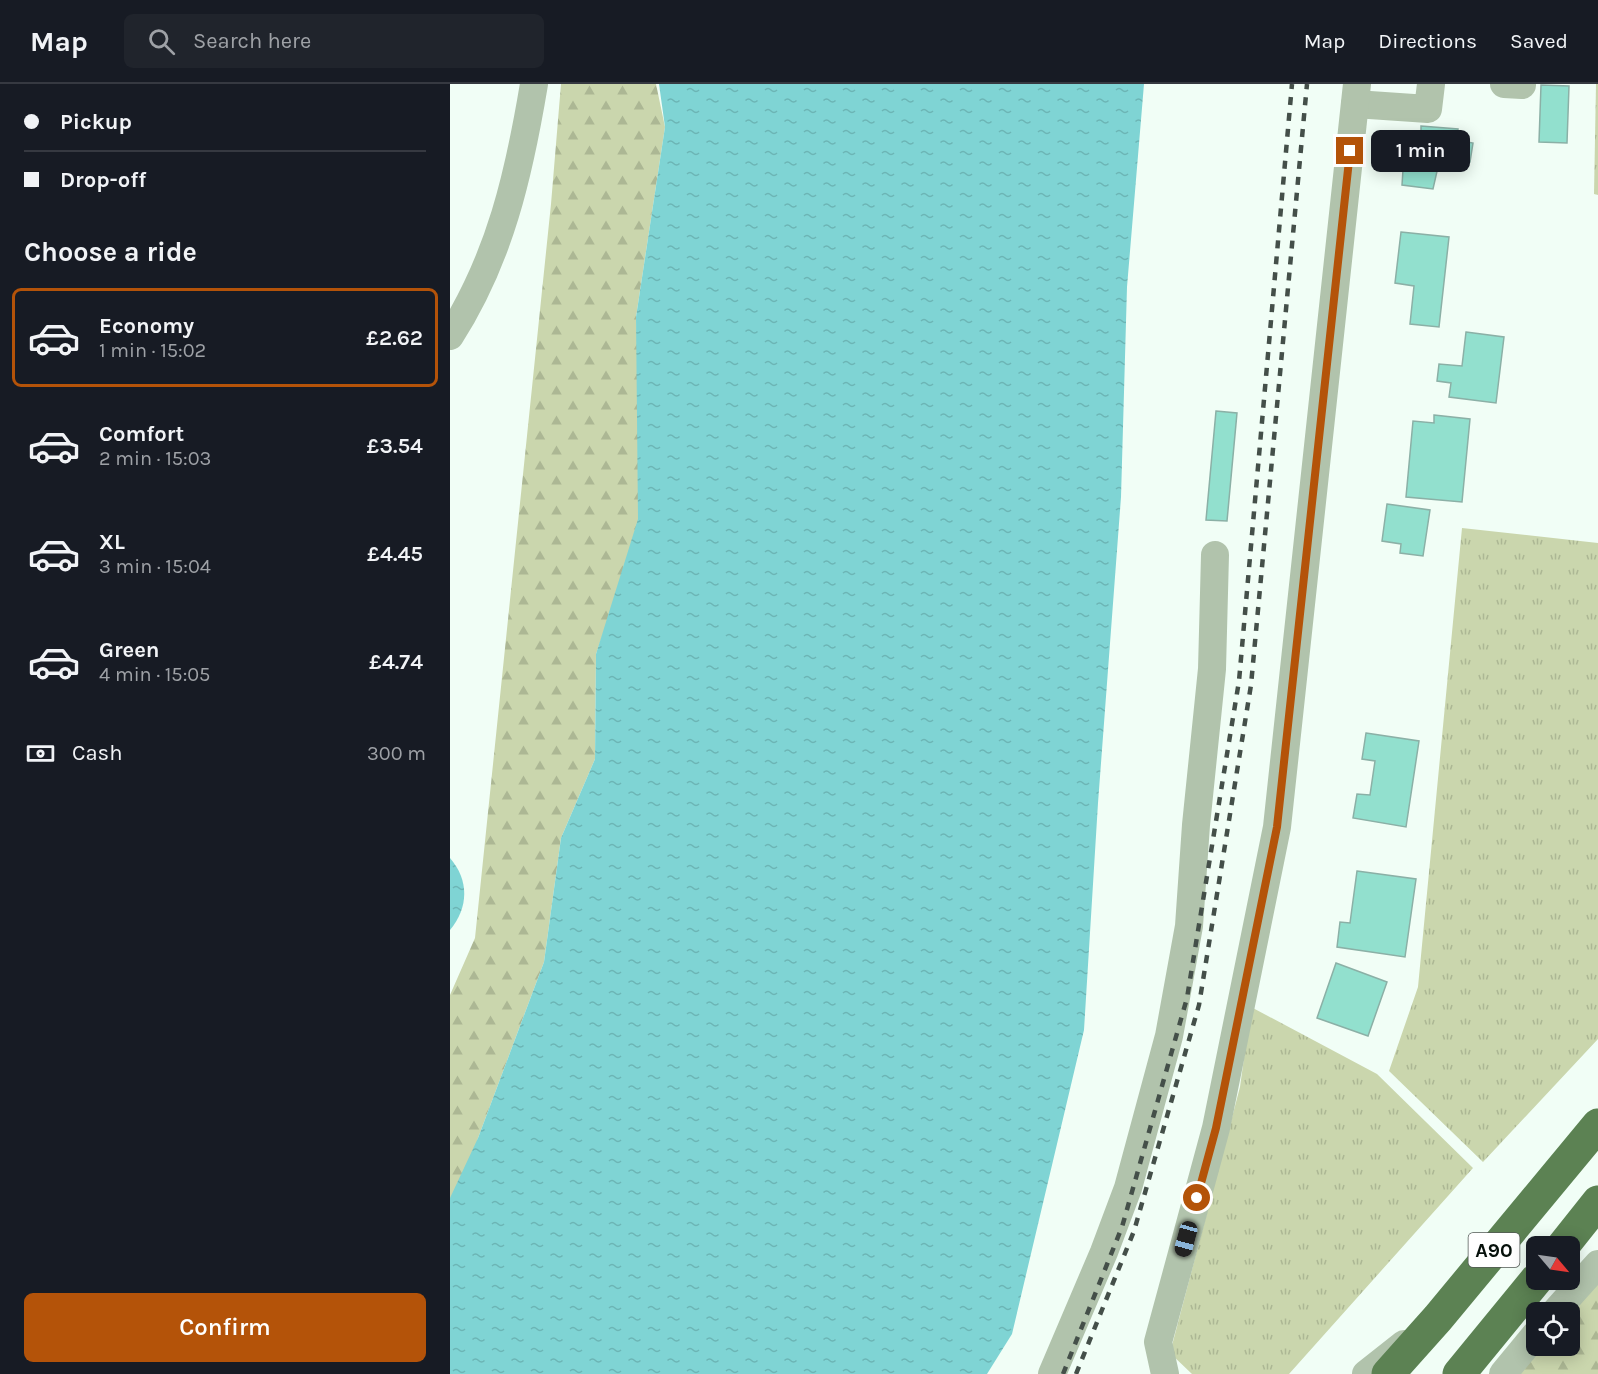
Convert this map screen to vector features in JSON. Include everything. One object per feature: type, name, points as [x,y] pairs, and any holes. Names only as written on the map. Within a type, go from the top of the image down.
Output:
[{"type":"highway","name":"A90","points":[[1388,1374],[1438,1318],[1598,1125]]},
{"type":"highway","points":[[1571,1236],[1598,1202]]},
{"type":"highway","name":"A90","points":[[1459,1374],[1528,1290]]},
{"type":"street","points":[[450,336],[470,306],[496,245],[524,148],[534,84]]},
{"type":"street","points":[[1166,1374],[1158,1342],[1216,1128],[1277,827],[1356,94],[1428,109],[1431,84]]},
{"type":"street","points":[[1052,1374],[1104,1252],[1128,1188],[1169,1036],[1189,926],[1212,669],[1215,555]]},
{"type":"street","points":[[1564,1302],[1598,1264]]},
{"type":"street","points":[[1366,1374],[1438,1318]]},
{"type":"street","points":[[1503,1374],[1526,1346]]},
{"type":"green space","points":[[561,84],[656,84],[665,127],[636,317],[647,508],[596,654],[595,759],[561,838],[544,962],[478,1138],[450,1232],[450,995],[475,938],[551,204]]},
{"type":"green space","points":[[1596,84],[1598,84],[1598,195],[1594,194]]},
{"type":"green space","points":[[1462,528],[1598,543],[1598,1039],[1483,1162],[1389,1071],[1418,987]]},
{"type":"green space","points":[[1251,1007],[1377,1074],[1473,1168],[1289,1374],[1192,1374],[1170,1353],[1240,1087]]},
{"type":"green space","points":[[1598,1281],[1598,1374],[1517,1374],[1533,1356],[1580,1356],[1580,1302]]},
{"type":"water","points":[[659,84],[1144,84],[1127,287],[1121,497],[1084,1030],[1012,1334],[987,1374],[450,1374],[450,1198],[478,1138],[544,962],[561,838],[595,759],[596,654],[638,519],[636,317],[665,127]]},
{"type":"water","points":[[450,858],[461,875],[464,894],[461,912],[450,930]]},
{"type":"building","points":[[1541,85],[1569,86],[1567,143],[1539,142]]},
{"type":"building","points":[[1421,126],[1458,129],[1457,140],[1473,143],[1470,162],[1440,158],[1433,189],[1402,185],[1403,170],[1411,170],[1413,155],[1401,154],[1407,137],[1421,137]]},
{"type":"building","points":[[1401,232],[1449,237],[1439,327],[1410,324],[1414,286],[1395,283]]},
{"type":"building","points":[[1466,332],[1504,337],[1496,403],[1449,397],[1451,383],[1437,381],[1439,364],[1462,366]]},
{"type":"building","points":[[1216,411],[1237,413],[1227,521],[1206,520]]},
{"type":"building","points":[[1434,415],[1470,419],[1462,502],[1406,497],[1413,421],[1434,423]]},
{"type":"building","points":[[1387,504],[1430,510],[1423,556],[1400,553],[1401,544],[1382,541]]},
{"type":"building","points":[[1366,733],[1419,741],[1406,827],[1353,818],[1357,794],[1370,795],[1375,761],[1362,759]]},
{"type":"building","points":[[1357,871],[1416,879],[1405,957],[1337,947],[1340,922],[1350,923]]},
{"type":"building","points":[[1336,963],[1387,982],[1368,1036],[1317,1018]]},
{"type":"railway","points":[[1063,1374],[1122,1227],[1187,998],[1239,681],[1292,84]]},
{"type":"railway","points":[[1076,1374],[1134,1231],[1199,1005],[1251,685],[1307,84]]},
{"type":"route","points":[[1197,1198],[1216,1128],[1277,827],[1350,151]]}]
